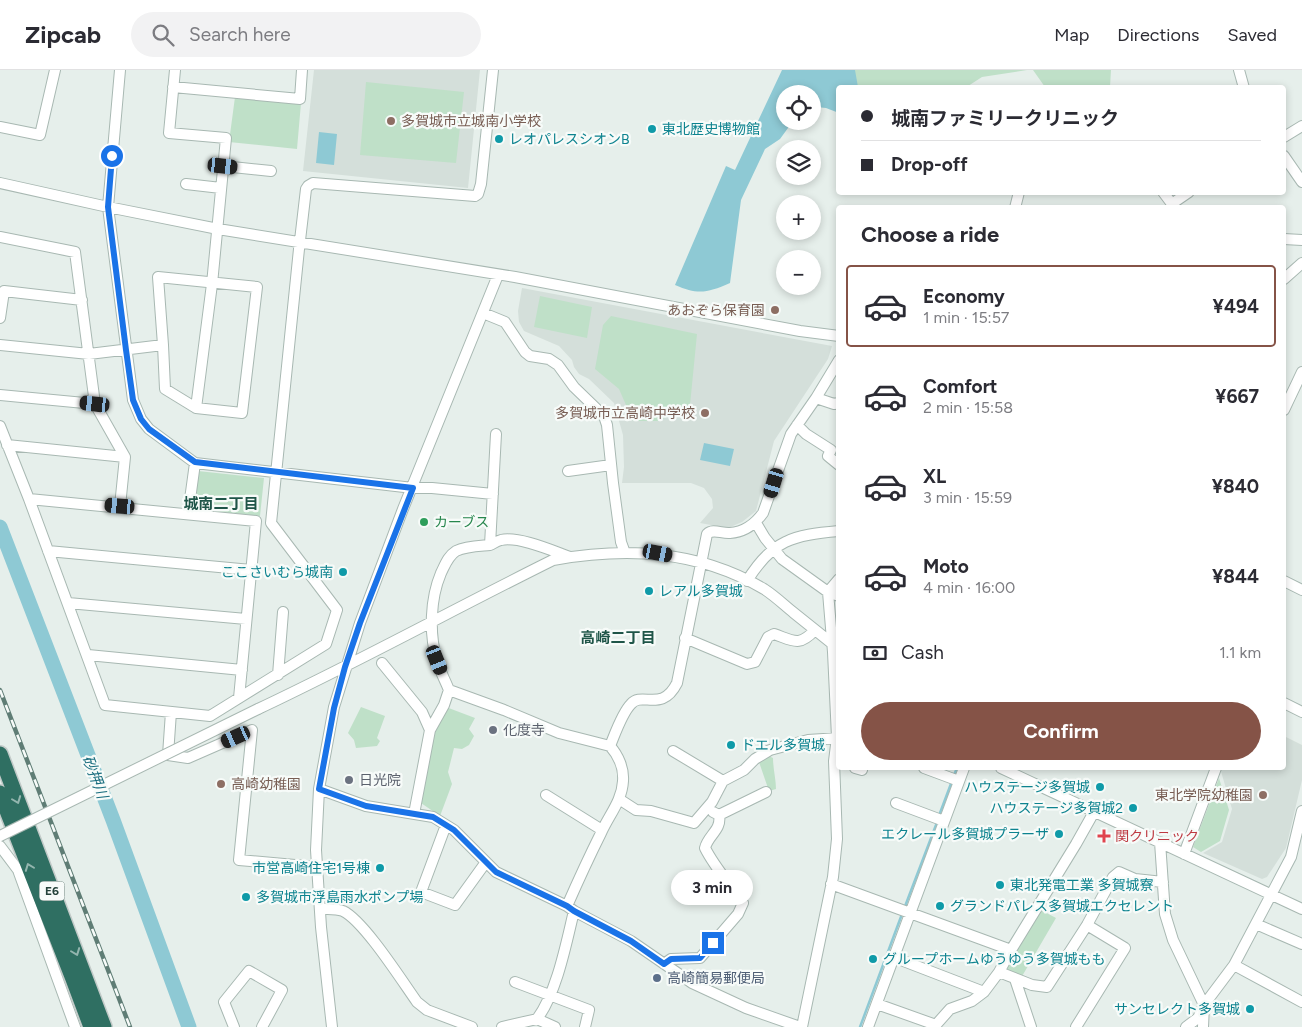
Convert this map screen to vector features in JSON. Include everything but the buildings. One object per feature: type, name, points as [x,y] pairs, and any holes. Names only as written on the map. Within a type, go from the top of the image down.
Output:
[{"type":"highway","name":"E6","points":[[0,754],[104,1027]]},
{"type":"highway","name":"E6","points":[[0,793],[73,978],[90,1027]]},
{"type":"street","points":[[0,128],[40,135],[55,70]]},
{"type":"street","points":[[120,70],[108,207],[133,400],[141,419],[149,429],[195,462],[413,488],[493,494]]},
{"type":"street","points":[[175,70],[169,133],[226,138],[212,284],[196,408]]},
{"type":"street","points":[[173,87],[300,99],[302,70]]},
{"type":"street","points":[[0,426],[29,498],[105,705],[210,716],[326,644],[337,610],[272,523],[306,189],[310,184],[472,197],[478,194],[481,184],[493,70]]},
{"type":"street","points":[[1239,70],[1243,85]]},
{"type":"street","points":[[1286,135],[1302,126]]},
{"type":"street","points":[[1286,159],[1302,182]]},
{"type":"street","points":[[223,166],[271,171]]},
{"type":"street","points":[[0,183],[218,229],[498,275],[800,331],[836,336]]},
{"type":"street","points":[[186,184],[221,188]]},
{"type":"street","points":[[1165,195],[1173,205]]},
{"type":"street","points":[[1175,205],[1186,195]]},
{"type":"street","points":[[0,238],[75,252],[95,404],[125,457],[120,506]]},
{"type":"street","points":[[1286,239],[1302,240]]},
{"type":"street","points":[[1286,277],[1302,263]]},
{"type":"street","points":[[332,1027],[316,850],[319,789],[334,708],[360,623],[498,275]]},
{"type":"street","points":[[158,277],[212,284],[257,288],[242,413],[196,408],[165,389],[158,277]]},
{"type":"street","points":[[0,318],[4,292],[82,300]]},
{"type":"street","points":[[483,313],[505,322],[525,352],[530,356],[558,364],[574,387],[604,416],[607,425],[621,542],[625,553]]},
{"type":"street","points":[[0,345],[89,354],[163,345]]},
{"type":"street","points":[[610,746],[632,703],[638,700],[654,701],[668,696],[673,691],[677,683],[706,539],[710,531],[738,532],[756,523],[763,513],[788,440],[836,365]]},
{"type":"street","points":[[1287,394],[1302,372]]},
{"type":"street","points":[[0,394],[95,404]]},
{"type":"street","points":[[816,398],[836,404]]},
{"type":"street","points":[[797,425],[806,434],[831,450],[828,456],[836,463]]},
{"type":"street","points":[[490,545],[496,434]]},
{"type":"street","points":[[7,445],[125,457]]},
{"type":"street","points":[[188,514],[195,462]]},
{"type":"street","points":[[568,471],[611,465]]},
{"type":"street","points":[[29,498],[256,521],[239,698]]},
{"type":"street","points":[[756,523],[782,559],[828,592],[836,595]]},
{"type":"street","points":[[747,581],[765,555],[789,540],[801,536],[836,531]]},
{"type":"street","points":[[414,814],[430,730],[444,705],[449,690],[437,660],[432,620],[436,584],[448,558],[455,551],[468,547],[490,545],[501,540],[513,540],[542,546],[571,557]]},
{"type":"street","points":[[48,551],[251,570]]},
{"type":"street","points":[[0,836],[345,667],[432,620],[553,560],[625,553],[658,553],[702,562],[747,581],[772,595],[836,647]]},
{"type":"street","points":[[1286,582],[1302,590]]},
{"type":"street","points":[[836,583],[828,592],[836,647]]},
{"type":"street","points":[[68,603],[246,619]]},
{"type":"street","points":[[278,675],[283,612]]},
{"type":"street","points":[[686,638],[747,664],[755,662],[768,637],[774,634],[795,642],[807,639],[815,630]]},
{"type":"street","points":[[88,655],[242,670]]},
{"type":"street","points":[[382,663],[422,712],[430,730]]},
{"type":"street","points":[[449,690],[559,733],[610,746],[614,750],[622,768],[624,779],[619,799],[602,830],[570,908],[568,938],[550,996],[545,1008],[537,1019]]},
{"type":"street","points":[[1286,704],[1302,712]]},
{"type":"street","points":[[171,712],[168,755],[188,758],[252,730],[239,860],[317,867]]},
{"type":"street","points":[[619,799],[636,810],[650,811],[694,822],[707,808],[724,780],[744,770],[755,759],[770,750],[808,740],[836,737]]},
{"type":"street","points":[[673,751],[724,780]]},
{"type":"street","points":[[319,789],[366,806],[433,817],[454,830],[496,872],[570,908],[631,941],[692,983],[776,1023],[801,1027],[831,884],[837,839],[837,770]]},
{"type":"street","points":[[930,770],[955,779]]},
{"type":"street","points":[[868,1027],[893,957],[906,912],[944,821],[955,779],[962,770]]},
{"type":"street","points":[[1004,770],[1302,909]]},
{"type":"street","points":[[1184,854],[1215,770]]},
{"type":"street","points":[[718,815],[766,792]]},
{"type":"street","points":[[546,795],[602,830]]},
{"type":"street","points":[[896,803],[944,821]]},
{"type":"street","points":[[664,964],[671,959],[700,958],[738,914],[743,903],[726,878],[714,866],[705,848],[706,842],[718,829],[720,822],[718,815],[707,808]]},
{"type":"street","points":[[1186,1027],[1198,1018],[1204,1005],[1234,965],[1291,857],[1302,811]]},
{"type":"street","points":[[877,1004],[935,1026],[950,1009],[972,1001],[984,992],[999,972],[1094,812]]},
{"type":"street","points":[[446,825],[421,892],[455,905],[486,862]]},
{"type":"street","points":[[1160,842],[1165,914],[1173,940],[1204,1005],[1203,1027]]},
{"type":"street","points":[[0,846],[3,856],[18,870],[75,1027]]},
{"type":"street","points":[[999,972],[1032,985],[1047,987],[1086,925],[1113,877],[1118,872],[1135,880],[1163,882]]},
{"type":"street","points":[[831,884],[1011,950]]},
{"type":"street","points":[[320,909],[343,911],[351,916],[367,933],[417,1002],[427,1010],[472,1027]]},
{"type":"street","points":[[1256,924],[1302,944]]},
{"type":"street","points":[[1076,1027],[1125,948],[1086,925]]},
{"type":"street","points":[[893,957],[984,992]]},
{"type":"street","points":[[1234,965],[1302,1002]]},
{"type":"street","points":[[234,1027],[224,1002],[248,971],[282,990],[262,1027]]},
{"type":"street","points":[[1015,979],[1031,1027]]},
{"type":"street","points":[[515,982],[589,1010],[585,1027]]},
{"type":"street","points":[[505,1027],[537,1019],[555,1027]]},
{"type":"shaded area","name":"多賀城市立城南小学校","points":[[314,70],[480,70],[468,188],[303,171]]},
{"type":"shaded area","name":"多賀城市立高崎中学校","points":[[522,288],[832,346],[828,359],[774,441],[756,511],[742,522],[728,528],[700,523],[713,508],[712,499],[704,488],[691,483],[622,483],[624,467],[623,435],[614,403],[589,379],[579,374],[572,360],[559,346],[524,331],[519,322],[518,311]]},
{"type":"shaded area","name":"東北学院幼稚園","points":[[1286,737],[1302,745],[1302,780],[1286,848],[1267,877],[1262,879],[1203,853],[1222,842],[1232,809],[1221,770],[1286,770]]},
{"type":"green space","points":[[841,70],[1027,70],[982,77],[970,85],[844,85]]},
{"type":"green space","points":[[1033,70],[1111,70],[1110,85],[1044,85]]},
{"type":"green space","points":[[366,82],[464,92],[456,163],[360,155]]},
{"type":"green space","points":[[235,97],[301,103],[297,149],[229,142]]},
{"type":"green space","points":[[540,296],[592,307],[587,338],[534,327]]},
{"type":"green space","points":[[611,316],[697,334],[690,405],[659,421],[633,421],[619,389],[595,369],[603,325]]},
{"type":"green space","points":[[198,471],[264,478],[260,516],[197,510],[194,507]]},
{"type":"green space","points":[[361,707],[385,716],[377,738],[380,741],[377,746],[356,748],[354,740],[348,733]]},
{"type":"green space","points":[[446,707],[475,718],[469,729],[474,736],[469,745],[462,749],[454,748],[448,772],[452,784],[440,816],[421,803],[432,730]]},
{"type":"green space","points":[[769,756],[773,758],[776,789],[769,791],[759,762]]},
{"type":"green space","points":[[1219,778],[1229,810],[1220,841],[1201,852],[1193,847]]},
{"type":"green space","points":[[1039,909],[1056,918],[1021,978],[1005,970]]},
{"type":"water","points":[[782,70],[855,70],[858,85],[836,85],[836,112],[821,108],[821,85],[776,85],[776,130],[787,130],[780,139],[765,149],[741,200],[730,283],[702,292],[675,285],[726,166],[735,170]]},
{"type":"water","points":[[319,132],[337,134],[334,165],[316,163]]},
{"type":"water","points":[[704,443],[734,449],[730,466],[700,460]]},
{"type":"waterway","name":"砂押川","points":[[0,527],[113,820],[189,1027]]},
{"type":"waterway","points":[[954,775],[956,770]]},
{"type":"waterway","points":[[940,813],[952,781]]},
{"type":"waterway","points":[[904,909],[936,825]]},
{"type":"waterway","points":[[860,1027],[902,914]]},
{"type":"railway","points":[[0,690],[130,1027]]},
{"type":"place","name":"多賀城市立城南小学校","points":[[391,121]]},
{"type":"place","name":"東北歴史博物館","points":[[652,129]]},
{"type":"place","name":"レオパレスシオンB","points":[[499,139]]},
{"type":"place","name":"あおぞら保育園","points":[[775,310]]},
{"type":"place","name":"多賀城市立高崎中学校","points":[[705,413]]},
{"type":"place","name":"カーブス","points":[[424,522]]},
{"type":"place","name":"ここさいむら城南","points":[[343,572]]},
{"type":"place","name":"レアル多賀城","points":[[649,591]]},
{"type":"place","name":"化度寺","points":[[493,730]]},
{"type":"place","name":"ドエル多賀城","points":[[731,745]]},
{"type":"place","name":"日光院","points":[[349,780]]},
{"type":"place","name":"高崎幼稚園","points":[[221,784]]},
{"type":"place","name":"ハウステージ多賀城","points":[[1100,787]]},
{"type":"place","name":"東北学院幼稚園","points":[[1263,795]]},
{"type":"place","name":"ハウステージ多賀城2","points":[[1133,808]]},
{"type":"place","name":"エクレール多賀城プラーザ","points":[[1059,834]]},
{"type":"place","name":"関クリニック","points":[[1104,836]]},
{"type":"place","name":"市営高崎住宅1号棟","points":[[380,868]]},
{"type":"place","name":"東北発電工業 多賀城寮","points":[[1000,885]]},
{"type":"place","name":"多賀城市浮島雨水ポンプ場","points":[[246,897]]},
{"type":"place","name":"グランドパレス多賀城エクセレント","points":[[940,906]]},
{"type":"place","name":"グループホームゆうゆう多賀城もも","points":[[873,959]]},
{"type":"place","name":"高崎簡易郵便局","points":[[657,978]]},
{"type":"place","name":"サンセレクト多賀城","points":[[1250,1009]]},
{"type":"district","name":"城南二丁目","points":[[221,504]]},
{"type":"district","name":"高崎二丁目","points":[[618,638]]},
{"type":"route","points":[[112,156],[108,207],[126,350],[133,400],[141,419],[149,429],[195,462],[413,488],[360,623],[345,667],[334,708],[319,789],[366,806],[433,817],[454,830],[496,872],[567,906],[631,941],[664,964],[671,959],[700,958],[713,943]]}]
